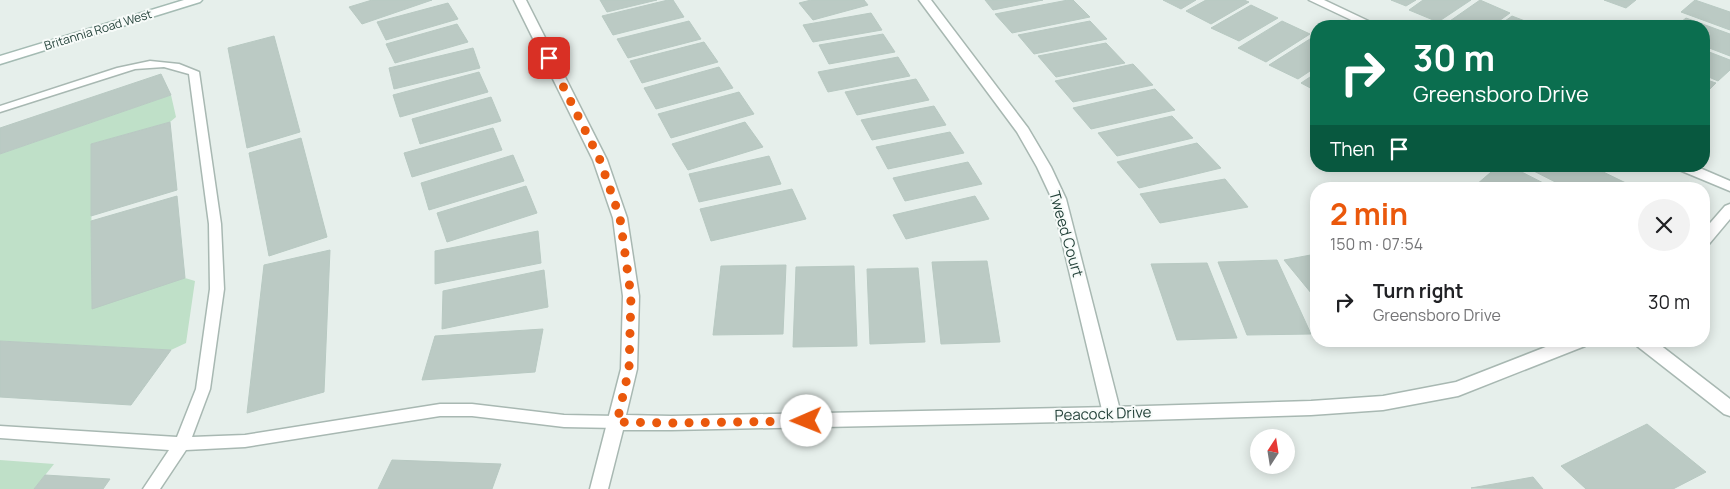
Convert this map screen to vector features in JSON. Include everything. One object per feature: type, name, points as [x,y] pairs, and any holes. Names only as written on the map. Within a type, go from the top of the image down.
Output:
[{"type":"street","name":"Britannia Road West","points":[[0,60],[196,0]]},
{"type":"street","points":[[520,0],[600,160],[620,218],[630,305],[629,369],[600,489]]},
{"type":"street","name":"Tweed Court","points":[[925,0],[1023,131],[1051,183],[1058,199],[1112,414]]},
{"type":"street","points":[[1315,0],[1360,20]]},
{"type":"street","points":[[1696,172],[1730,186]]},
{"type":"street","points":[[1710,233],[1730,209]]},
{"type":"street","name":"Peacock Drive","points":[[617,422],[681,423],[1112,414],[1311,408],[1384,403],[1458,389],[1564,347]]},
{"type":"street","points":[[1651,347],[1730,409]]},
{"type":"lane","points":[[0,110],[133,66],[171,64],[194,72],[215,224],[217,289],[203,389],[182,444],[151,489]]},
{"type":"lane","points":[[0,432],[182,444],[245,441],[440,410],[472,410],[564,421],[617,422]]},
{"type":"green space","points":[[171,95],[176,117],[170,122],[91,144],[92,308],[185,278],[195,281],[186,343],[171,350],[0,341],[0,154]]},
{"type":"green space","points":[[0,460],[54,464],[34,489],[0,489]]},
{"type":"building","points":[[372,0],[432,0],[362,24],[349,7]]},
{"type":"building","points":[[600,0],[657,0],[607,12]]},
{"type":"building","points":[[673,0],[684,17],[613,35],[602,16]]},
{"type":"building","points":[[811,0],[864,0],[868,5],[813,20],[799,3]]},
{"type":"building","points":[[985,0],[1043,0],[993,10]]},
{"type":"building","points":[[1073,0],[1090,17],[1012,33],[995,14]]},
{"type":"building","points":[[1163,0],[1196,0],[1181,9]]},
{"type":"building","points":[[1206,0],[1244,0],[1249,2],[1211,24],[1186,11]]},
{"type":"building","points":[[1391,0],[1416,0],[1406,6]]},
{"type":"building","points":[[1423,0],[1471,0],[1441,20],[1433,20],[1409,10]]},
{"type":"building","points":[[1480,0],[1510,13],[1500,20],[1451,20]]},
{"type":"building","points":[[1604,0],[1636,0],[1626,8]]},
{"type":"building","points":[[1695,0],[1730,12],[1730,30],[1710,23],[1710,20],[1703,20],[1681,12]]},
{"type":"building","points":[[448,3],[458,19],[386,40],[377,22]]},
{"type":"building","points":[[1251,5],[1278,18],[1239,41],[1211,28]]},
{"type":"building","points":[[871,13],[882,30],[813,42],[803,25]]},
{"type":"building","points":[[1512,16],[1522,20],[1506,20]]},
{"type":"building","points":[[689,21],[701,39],[628,58],[617,39]]},
{"type":"building","points":[[1090,21],[1107,39],[1034,54],[1018,35]]},
{"type":"building","points":[[1282,21],[1310,34],[1266,62],[1238,48]]},
{"type":"building","points":[[457,24],[468,42],[395,63],[386,44]]},
{"type":"building","points":[[1710,27],[1730,34],[1730,56],[1710,48]]},
{"type":"building","points":[[883,34],[895,52],[829,64],[819,45]]},
{"type":"building","points":[[274,36],[300,132],[247,148],[228,48]]},
{"type":"building","points":[[1310,39],[1310,71],[1298,79],[1269,65]]},
{"type":"building","points":[[704,42],[718,62],[642,83],[630,61]]},
{"type":"building","points":[[1106,43],[1125,63],[1056,77],[1038,56]]},
{"type":"building","points":[[473,48],[480,68],[394,89],[389,68]]},
{"type":"building","points":[[1710,52],[1730,60],[1730,70],[1718,81],[1710,78]]},
{"type":"building","points":[[898,57],[910,76],[828,92],[818,72]]},
{"type":"building","points":[[1133,64],[1153,85],[1073,102],[1055,81]]},
{"type":"building","points":[[719,67],[733,88],[656,109],[644,88]]},
{"type":"building","points":[[479,72],[488,92],[400,117],[393,95]]},
{"type":"building","points":[[161,74],[171,95],[0,154],[0,128]]},
{"type":"building","points":[[1310,77],[1310,88],[1301,83]]},
{"type":"building","points":[[916,79],[929,100],[857,115],[845,92]]},
{"type":"building","points":[[1710,81],[1716,83],[1710,89]]},
{"type":"building","points":[[1155,89],[1175,110],[1091,129],[1073,108]]},
{"type":"building","points":[[739,92],[754,114],[671,138],[658,114]]},
{"type":"building","points":[[491,97],[501,121],[420,144],[412,119]]},
{"type":"building","points":[[934,106],[946,125],[872,140],[861,120]]},
{"type":"building","points":[[1172,116],[1193,138],[1117,156],[1098,133]]},
{"type":"building","points":[[170,122],[177,190],[91,216],[91,144]]},
{"type":"building","points":[[745,122],[763,147],[688,170],[672,144]]},
{"type":"building","points":[[493,128],[502,150],[412,177],[404,153]]},
{"type":"building","points":[[950,132],[964,153],[888,169],[876,147]]},
{"type":"building","points":[[301,138],[327,237],[269,256],[249,153]]},
{"type":"building","points":[[1197,143],[1221,168],[1139,188],[1117,162]]},
{"type":"building","points":[[513,155],[524,181],[429,210],[421,183]]},
{"type":"building","points":[[769,156],[781,184],[699,202],[689,174]]},
{"type":"building","points":[[968,162],[982,184],[905,201],[893,178]]},
{"type":"building","points":[[1491,172],[1522,172],[1541,182],[1479,182]]},
{"type":"building","points":[[1536,172],[1603,172],[1624,182],[1555,182]]},
{"type":"building","points":[[1225,179],[1248,207],[1160,223],[1140,194]]},
{"type":"building","points":[[526,186],[537,213],[447,242],[437,213]]},
{"type":"building","points":[[792,189],[806,219],[711,241],[700,209]]},
{"type":"building","points":[[177,196],[185,278],[92,309],[91,221]]},
{"type":"building","points":[[975,196],[989,219],[906,239],[893,215]]},
{"type":"building","points":[[538,231],[541,263],[435,284],[435,251]]},
{"type":"building","points":[[330,250],[324,392],[247,413],[264,265]]},
{"type":"building","points":[[1310,255],[1310,292],[1284,260]]},
{"type":"building","points":[[1277,260],[1310,334],[1247,335],[1218,262]]},
{"type":"building","points":[[987,261],[1000,342],[941,344],[932,262]]},
{"type":"building","points":[[1207,263],[1237,338],[1177,340],[1151,264]]},
{"type":"building","points":[[786,265],[783,334],[713,335],[721,266]]},
{"type":"building","points":[[854,266],[857,346],[793,347],[796,267]]},
{"type":"building","points":[[918,268],[925,342],[870,344],[867,269]]},
{"type":"building","points":[[544,270],[548,307],[442,329],[443,291]]},
{"type":"building","points":[[543,329],[535,372],[422,380],[435,336]]},
{"type":"building","points":[[0,341],[171,350],[131,405],[0,397]]},
{"type":"building","points":[[1647,424],[1706,472],[1673,489],[1586,489],[1561,466]]},
{"type":"building","points":[[392,460],[501,464],[492,489],[378,489]]},
{"type":"building","points":[[45,475],[110,479],[103,489],[34,489]]},
{"type":"building","points":[[1533,477],[1543,489],[1471,488]]},
{"type":"route","points":[[549,58],[600,160],[620,218],[631,296],[629,369],[617,422],[807,421]]}]
